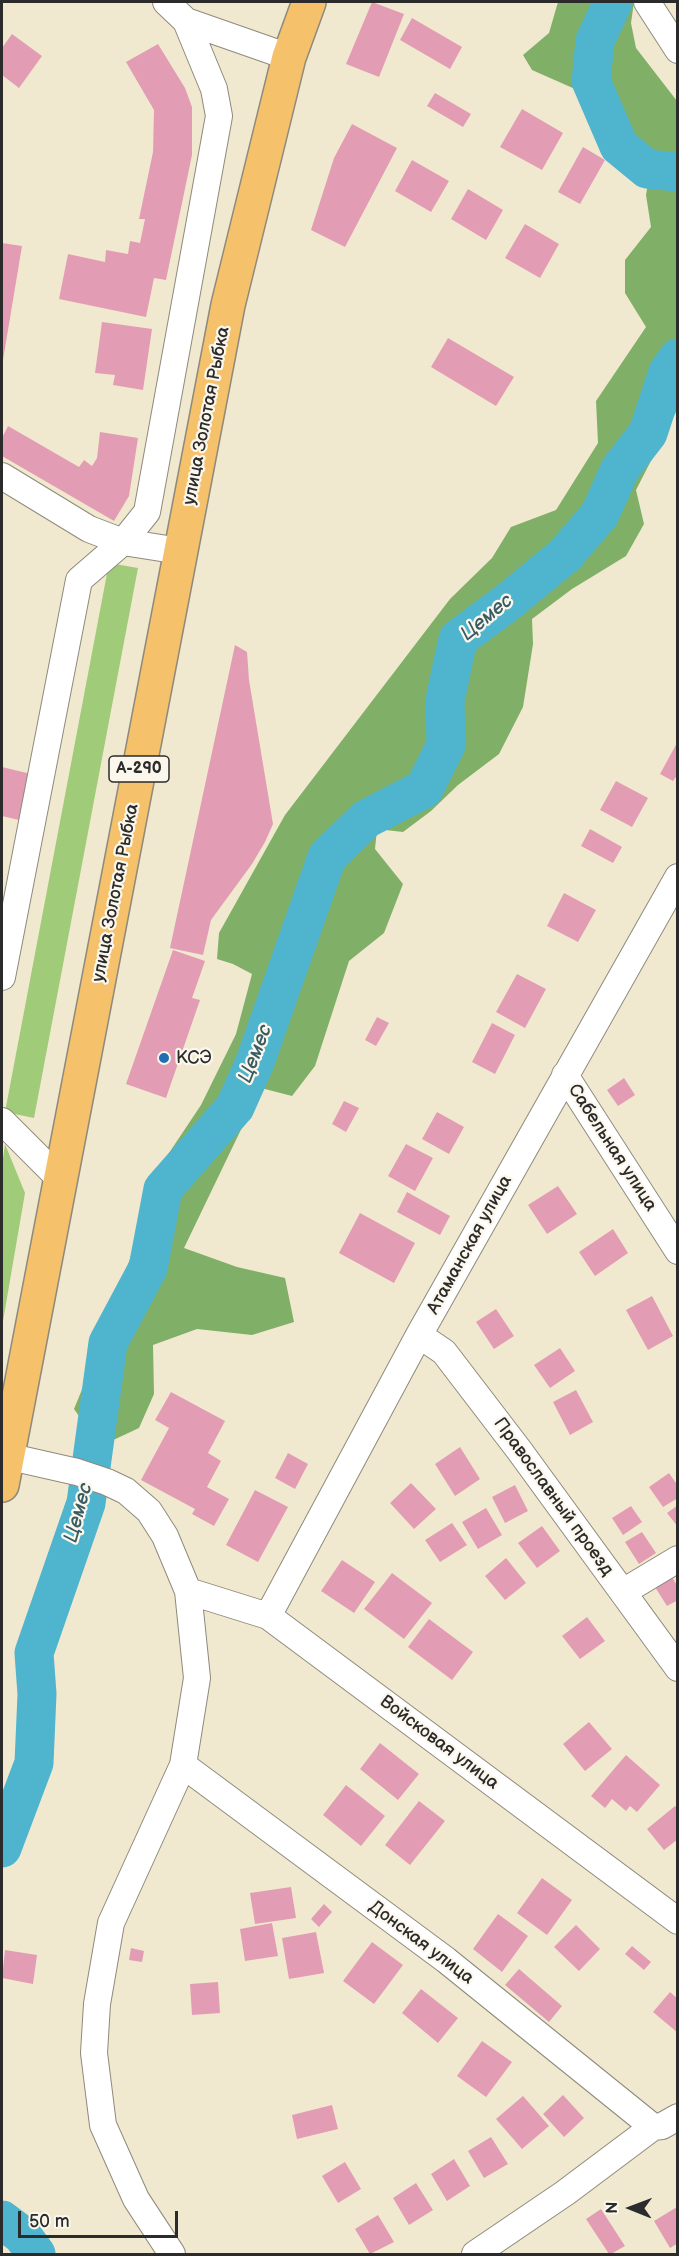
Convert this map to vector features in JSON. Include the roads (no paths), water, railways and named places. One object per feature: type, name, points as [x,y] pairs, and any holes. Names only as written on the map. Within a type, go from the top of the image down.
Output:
[{"type":"highway","name":"А-290","points":[[289,57],[309,2]]},
{"type":"highway","name":"улица Золотая Рыбка","points":[[4,1465],[61,1180],[228,305],[289,57]]},
{"type":"street","points":[[2,977],[79,580],[123,542],[147,512],[219,116],[214,89],[186,21],[166,2]]},
{"type":"street","points":[[647,2],[678,50]]},
{"type":"street","points":[[186,21],[289,57]]},
{"type":"street","points":[[2,476],[89,529],[123,542],[180,551]]},
{"type":"street","name":"Атаманская улица","points":[[268,1616],[419,1335],[678,878]]},
{"type":"street","name":"Сабельная улица","points":[[565,1075],[678,1251]]},
{"type":"street","points":[[2,1120],[61,1180]]},
{"type":"street","name":"Православный проезд","points":[[419,1335],[444,1352],[519,1450],[678,1668]]},
{"type":"street","points":[[4,1465],[77,1472],[126,1491],[149,1511],[165,1536],[188,1591],[197,1678],[183,1765],[111,1923],[97,2004],[94,2053],[103,2125],[136,2199],[172,2254]]},
{"type":"street","points":[[622,1592],[678,1558]]},
{"type":"street","name":"Войсковая улица","points":[[188,1591],[268,1616],[678,1921]]},
{"type":"street","name":"Донская улица","points":[[183,1765],[446,1960],[653,2127]]},
{"type":"street","points":[[475,2254],[565,2193],[653,2127],[662,2126],[678,2117]]},
{"type":"waterway","name":"Цемес","points":[[613,2],[595,41],[591,81],[619,146],[647,169],[678,172]]},
{"type":"waterway","name":"Цемес","points":[[2,1848],[34,1763],[37,1694],[34,1653],[86,1503],[108,1343],[148,1268],[163,1189],[235,1107],[255,1062],[327,857],[366,819],[424,789],[446,745],[445,700],[458,639],[565,555],[600,514],[620,469],[648,433],[668,372],[678,358]]},
{"type":"waterway","name":"Цемес","points":[[2,2220],[22,2235],[36,2254]]},
{"type":"place","name":"КСЭ","points":[[164,1058]]}]
